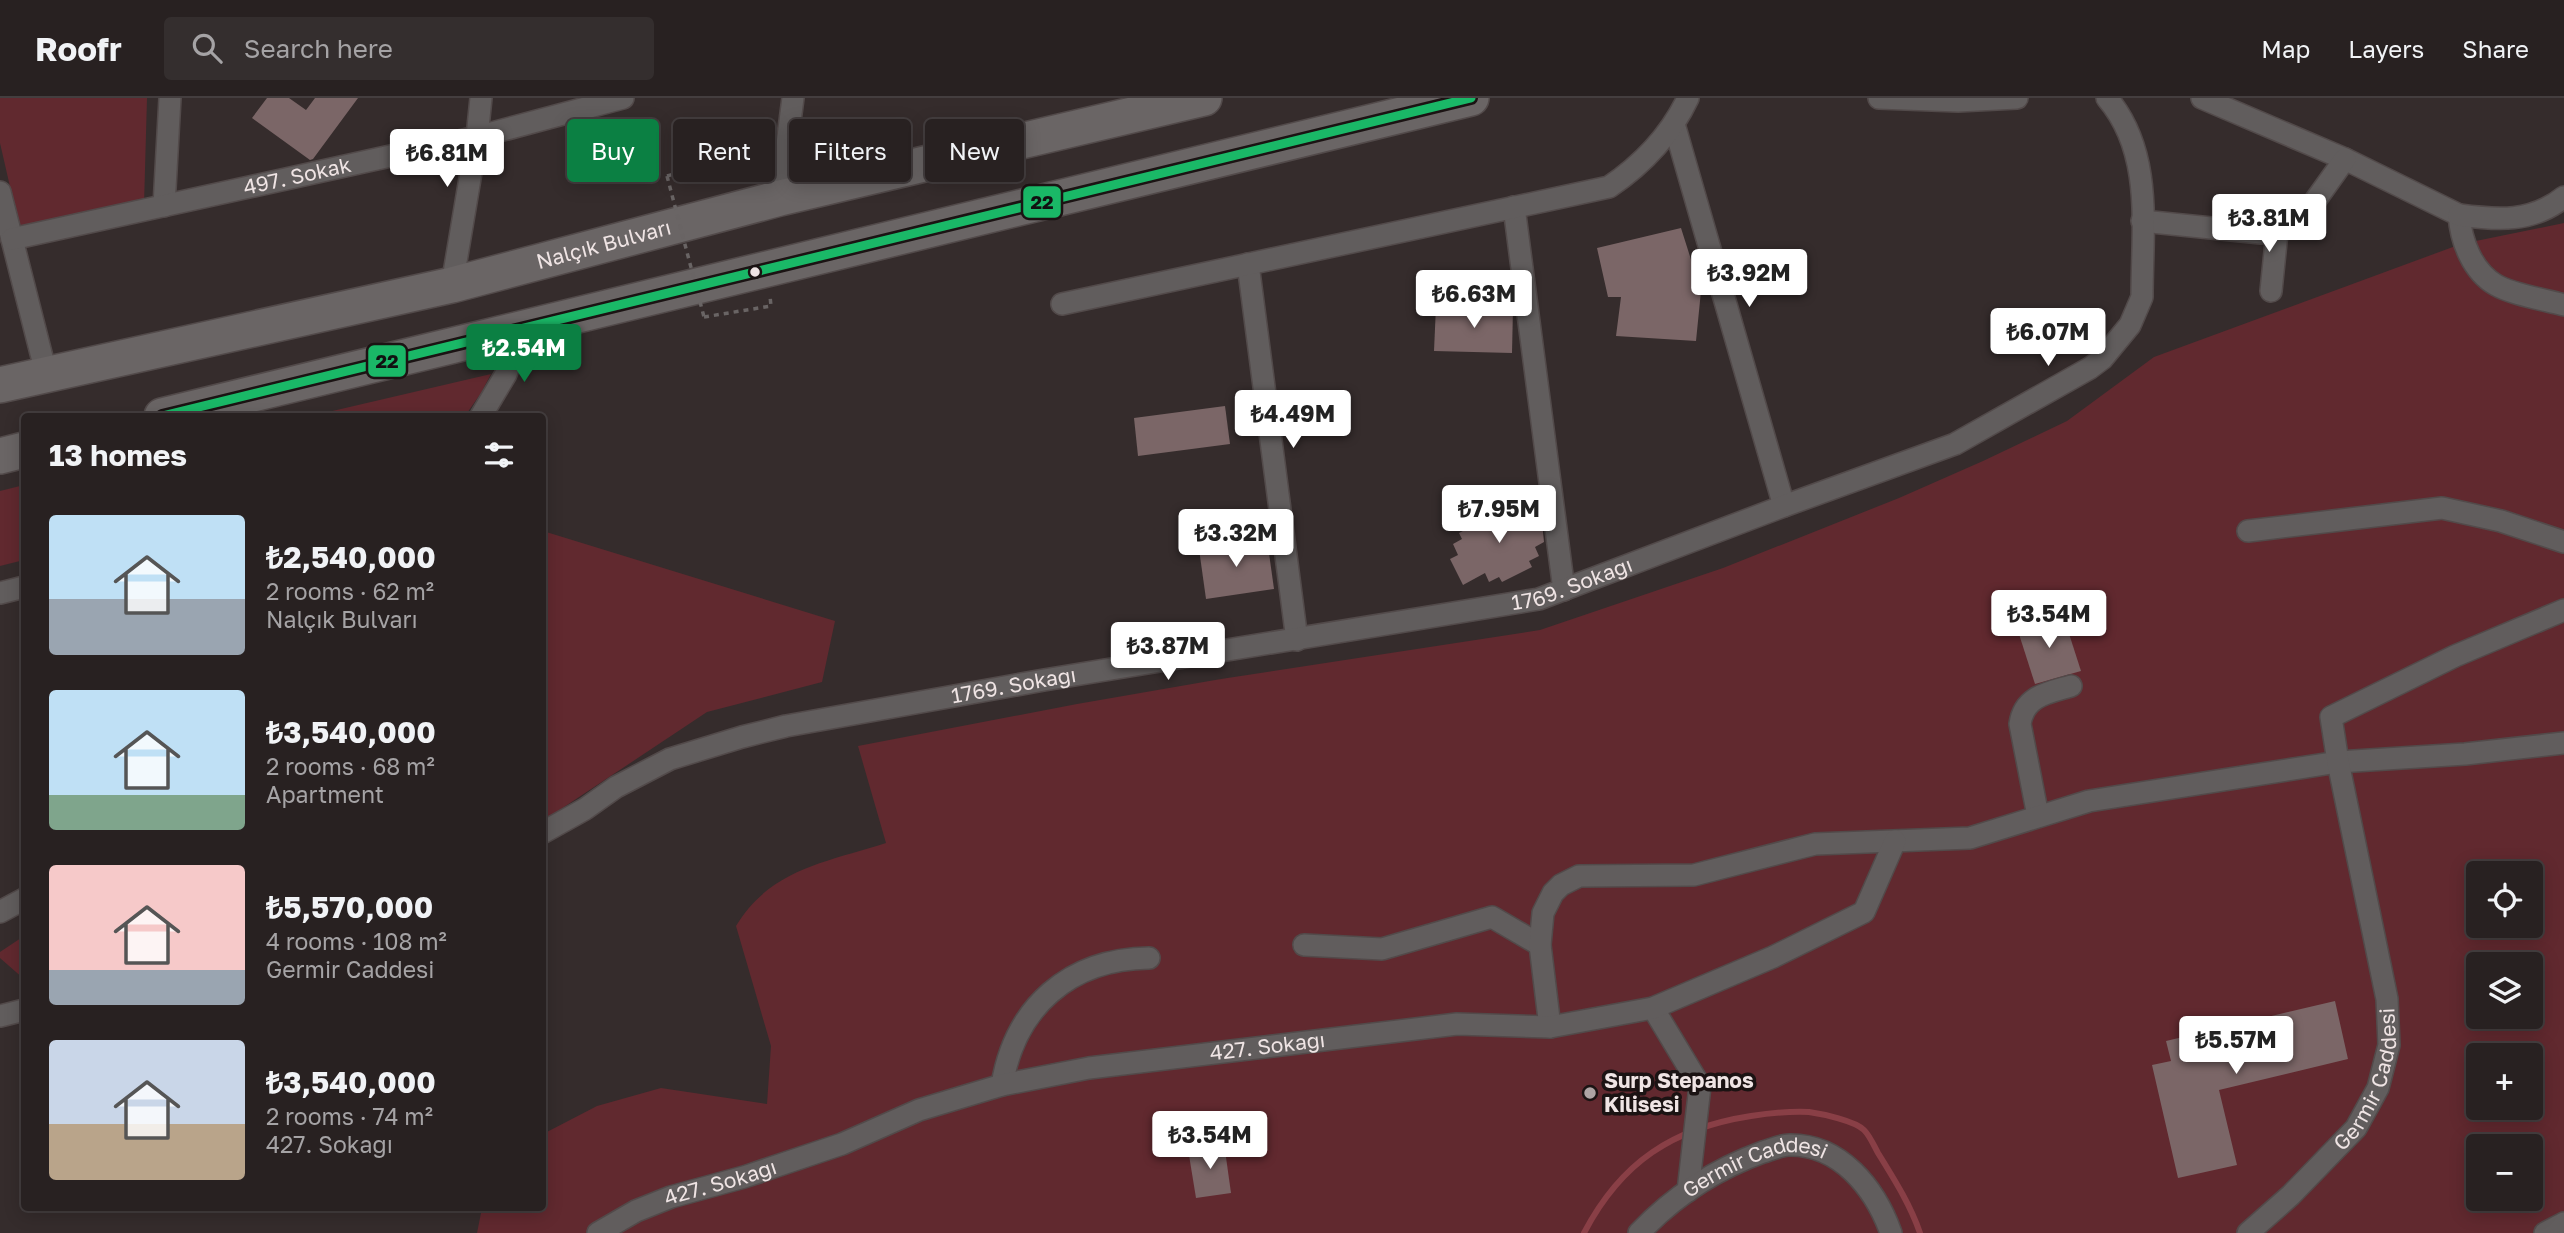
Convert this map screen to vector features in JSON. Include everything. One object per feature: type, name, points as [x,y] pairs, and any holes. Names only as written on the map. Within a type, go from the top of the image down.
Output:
[{"type":"highway","name":"Nalçık Bulvarı","points":[[0,385],[452,285],[780,198],[1204,98]]},
{"type":"highway","points":[[174,413],[1471,98]]},
{"type":"highway","points":[[0,456],[21,451]]},
{"type":"street","points":[[164,205],[170,98]]},
{"type":"street","points":[[452,285],[481,98]]},
{"type":"street","name":"497. Sokak","points":[[12,239],[477,136],[623,98]]},
{"type":"street","points":[[780,198],[793,98]]},
{"type":"street","points":[[1062,304],[1609,187],[1640,164],[1661,142],[1688,98]]},
{"type":"street","points":[[1879,98],[1958,101],[2017,98]]},
{"type":"street","name":"1769. Sokağı","points":[[546,831],[642,771],[670,759],[797,724],[1044,680],[1539,600],[1955,444],[2090,368],[2102,359],[2130,325],[2141,296],[2141,177],[2138,158],[2123,121],[2107,98]]},
{"type":"street","points":[[2202,98],[2345,159],[2459,215],[2515,219],[2544,211],[2564,198]]},
{"type":"street","points":[[1674,124],[1784,506]]},
{"type":"street","points":[[2142,221],[2261,233],[2277,232],[2290,228],[2305,215],[2345,159]]},
{"type":"street","points":[[0,192],[46,373]]},
{"type":"street","points":[[1514,207],[1564,590]]},
{"type":"street","points":[[2459,215],[2464,242],[2486,277],[2497,286],[2564,305]]},
{"type":"street","points":[[2272,290],[2277,232]]},
{"type":"street","points":[[1248,264],[1297,640]]},
{"type":"street","points":[[483,413],[506,374],[522,329]]},
{"type":"street","points":[[2248,531],[2442,508],[2501,521],[2564,542]]},
{"type":"street","points":[[0,593],[21,588]]},
{"type":"street","name":"Germir Caddesi","points":[[2248,1233],[2291,1195],[2356,1128],[2369,1109],[2385,1067],[2389,1022],[2387,999],[2331,717],[2455,656],[2564,610]]},
{"type":"street","points":[[2038,816],[2020,724],[2021,715],[2025,706],[2037,696],[2071,686]]},
{"type":"street","points":[[1550,1027],[1540,945],[1544,913],[1547,902],[1561,886],[1579,876],[1694,875],[1815,844],[1969,838],[2089,801],[2338,762],[2465,754],[2564,743]]},
{"type":"street","name":"427. Sokağı","points":[[598,1233],[671,1197],[744,1178],[830,1149],[919,1110],[1002,1085],[1089,1068],[1457,1024],[1550,1027],[1653,1008],[1773,957],[1864,912],[1895,841]]},
{"type":"street","points":[[0,912],[21,901]]},
{"type":"street","points":[[1304,945],[1382,948],[1492,917],[1540,945]]},
{"type":"street","points":[[1002,1085],[1010,1049],[1018,1032],[1028,1016],[1052,991],[1097,965],[1131,958],[1149,958]]},
{"type":"street","points":[[1653,1008],[1700,1086],[1688,1191]]},
{"type":"street","points":[[0,1016],[21,1011]]},
{"type":"street","name":"Germir Caddesi","points":[[1639,1233],[1688,1191],[1724,1169],[1785,1145],[1801,1146],[1829,1154],[1856,1173],[1878,1204],[1891,1233]]},
{"type":"street","points":[[2545,1233],[2564,1223]]},
{"type":"path","points":[[775,147],[787,144]]},
{"type":"path","points":[[673,174],[667,176],[704,317],[771,306]]},
{"type":"path","points":[[737,182],[740,208]]},
{"type":"shaded area","points":[[0,98],[147,98],[144,205],[19,226],[0,143]]},
{"type":"shaded area","points":[[2564,223],[2564,1233],[477,1233],[481,1211],[546,1211],[546,1132],[597,1106],[661,1088],[767,1104],[771,1046],[736,926],[765,892],[783,880],[802,870],[886,843],[858,746],[1221,679],[1540,630],[1723,568],[1899,498],[2067,421],[2154,357],[2461,244]]},
{"type":"shaded area","points":[[491,374],[467,413],[324,413]]},
{"type":"shaded area","points":[[21,486],[21,561],[0,566],[0,491]]},
{"type":"shaded area","points":[[546,532],[835,621],[822,682],[707,712],[546,819]]},
{"type":"shaded area","points":[[21,938],[21,976],[0,958],[0,952]]},
{"type":"building","points":[[267,98],[289,98],[306,110],[315,98],[358,98],[310,160],[252,118]]},
{"type":"building","points":[[1681,228],[1701,291],[1696,341],[1616,336],[1621,297],[1608,297],[1597,248]]},
{"type":"building","points":[[1436,306],[1513,308],[1512,353],[1434,351]]},
{"type":"building","points":[[1225,406],[1230,444],[1138,456],[1134,418]]},
{"type":"building","points":[[1517,503],[1520,509],[1529,504],[1535,515],[1541,512],[1544,542],[1535,547],[1539,556],[1529,561],[1532,567],[1502,582],[1499,577],[1489,582],[1485,573],[1463,585],[1450,559],[1458,555],[1453,544],[1462,539],[1459,533]]},
{"type":"building","points":[[1267,539],[1274,589],[1206,599],[1199,549]]},
{"type":"building","points":[[2063,615],[2081,671],[2035,684],[2018,631]]},
{"type":"building","points":[[2335,1001],[2348,1059],[2219,1090],[2237,1165],[2178,1178],[2152,1065],[2171,1061],[2166,1041]]},
{"type":"building","points":[[1224,1143],[1231,1193],[1196,1198],[1188,1149]]},
{"type":"waterway","points":[[1584,1233],[1615,1186],[1652,1152],[1697,1129],[1751,1116],[1787,1112],[1815,1113],[1838,1118],[1864,1130],[1901,1192],[1920,1233]]},
{"type":"transit line","name":"22","points":[[174,413],[1471,98]]},
{"type":"place","name":"Surp Stepanos Kilisesi","points":[[1590,1093]]}]
